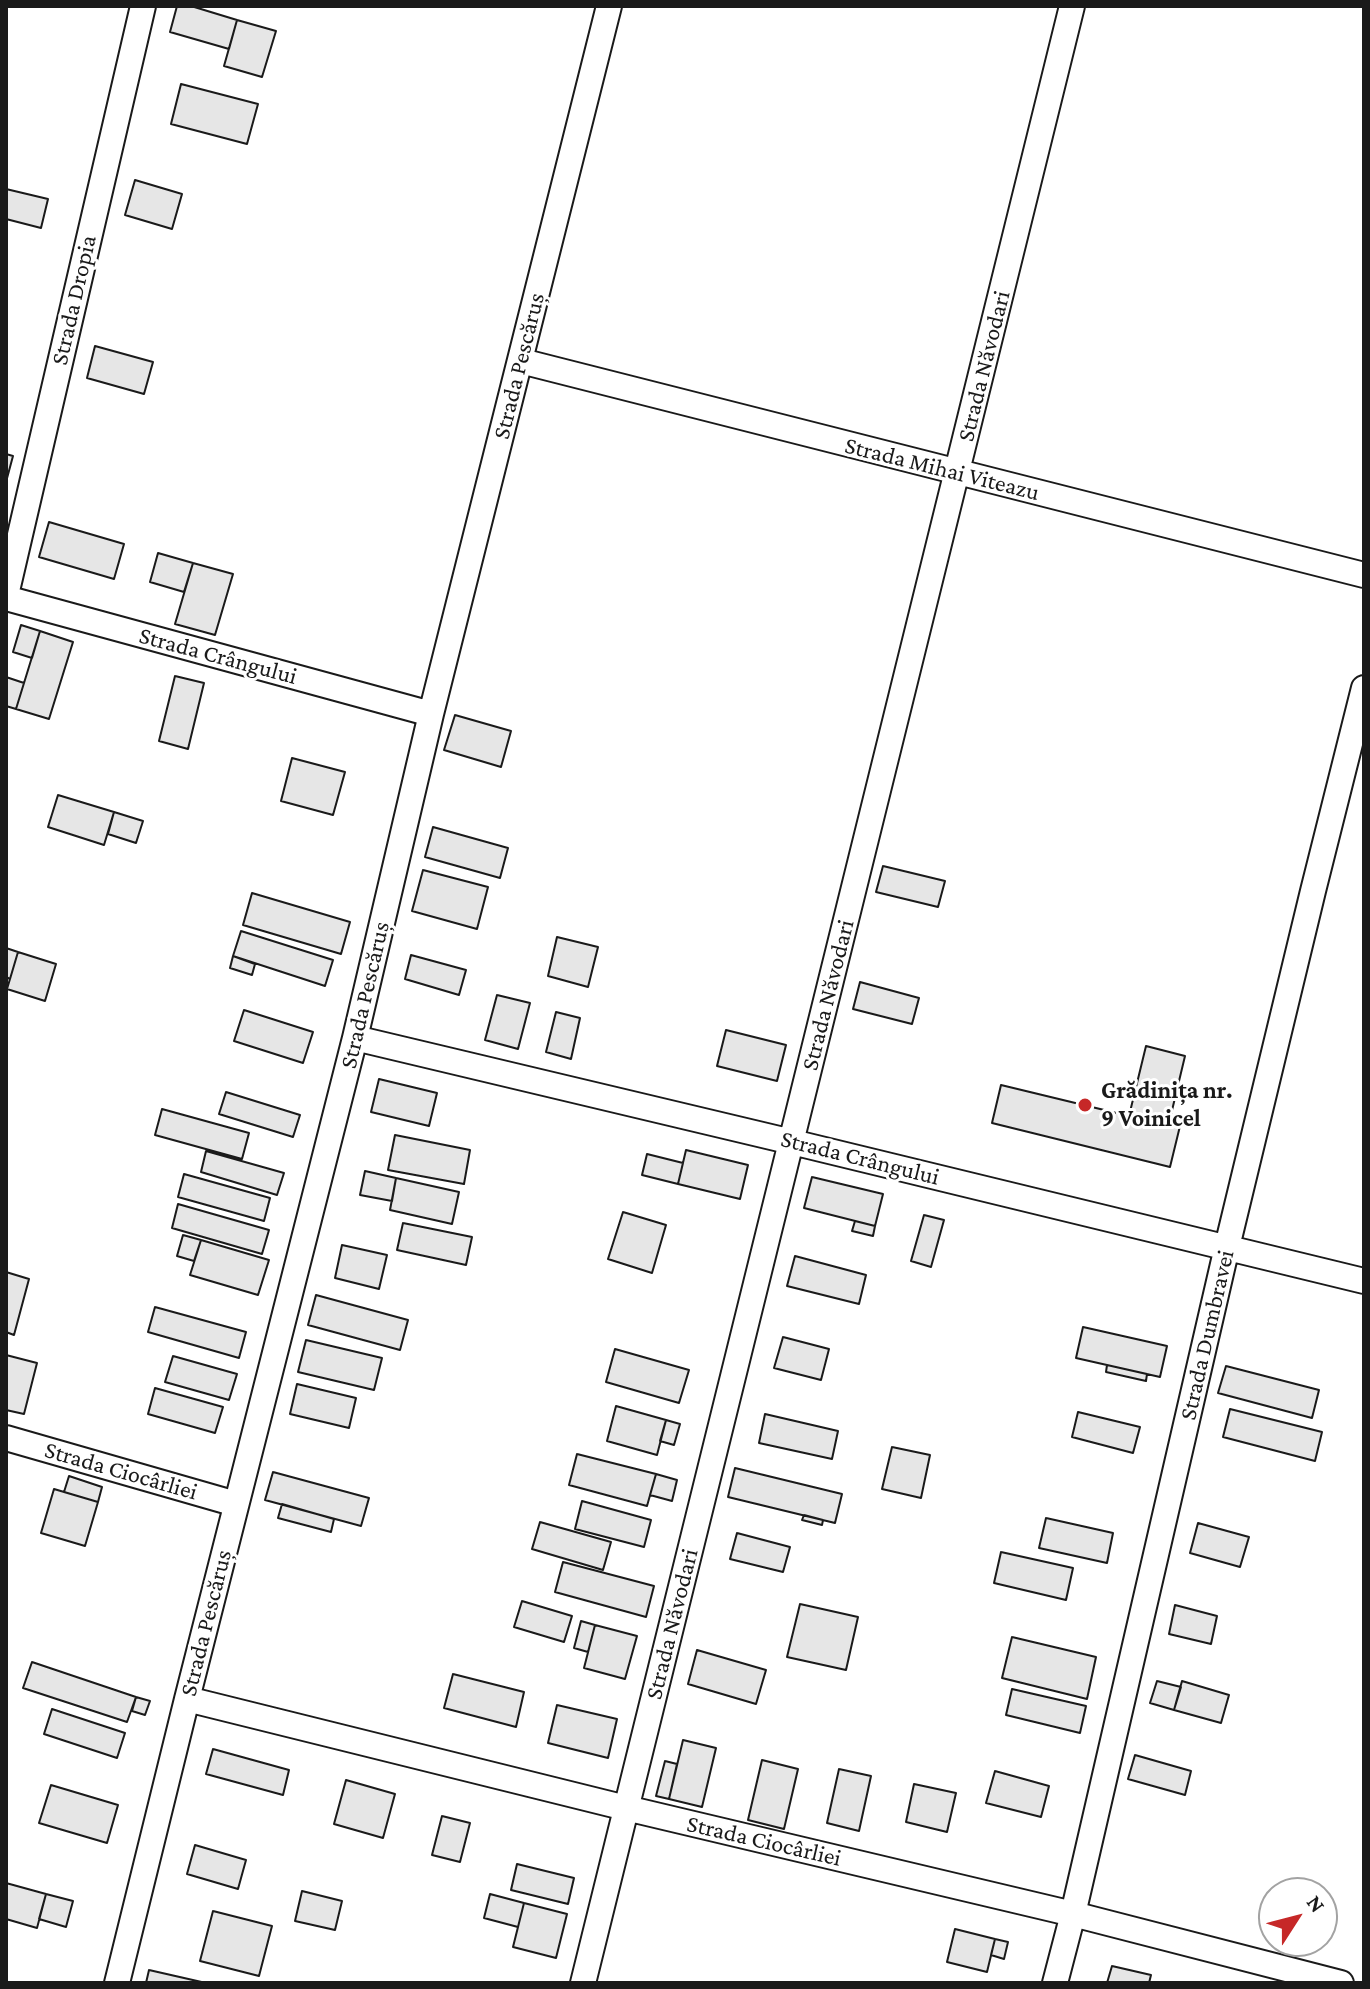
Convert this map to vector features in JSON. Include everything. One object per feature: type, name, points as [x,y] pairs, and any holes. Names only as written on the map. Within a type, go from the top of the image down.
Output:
[{"type":"street","name":"Strada Dropia","points":[[6,596],[143,6]]},
{"type":"street","name":"Strada Pescăruș","points":[[117,1983],[355,1038],[431,714],[609,6]]},
{"type":"street","name":"Strada Năvodari","points":[[583,1983],[1072,6]]},
{"type":"street","name":"Strada Mihai Viteazu","points":[[521,361],[1364,575]]},
{"type":"street","name":"Strada Crângului","points":[[6,596],[431,714]]},
{"type":"street","name":"Strada Dumbravei","points":[[1055,1983],[1227,1247],[1364,688]]},
{"type":"street","name":"Strada Crângului","points":[[355,1038],[1364,1281]]},
{"type":"street","name":"Strada Ciocârliei","points":[[6,1438],[236,1504]]},
{"type":"street","name":"Strada Ciocârliei","points":[[187,1699],[626,1808],[1073,1914],[1341,1983]]},
{"type":"building","points":[[177,6],[191,6],[237,20],[229,49],[170,32]]},
{"type":"building","points":[[237,20],[276,31],[262,77],[224,66]]},
{"type":"building","points":[[181,84],[258,104],[247,144],[171,124]]},
{"type":"building","points":[[135,180],[182,194],[172,229],[125,215]]},
{"type":"building","points":[[6,189],[48,199],[41,228],[6,219]]},
{"type":"building","points":[[95,346],[153,362],[144,394],[87,378]]},
{"type":"building","points":[[6,454],[13,456],[6,482]]},
{"type":"building","points":[[49,522],[124,544],[114,579],[39,557]]},
{"type":"building","points":[[158,553],[193,563],[184,592],[150,582]]},
{"type":"building","points":[[193,563],[233,574],[215,635],[175,624]]},
{"type":"building","points":[[21,625],[40,631],[32,658],[13,652]]},
{"type":"building","points":[[40,631],[73,642],[49,719],[16,709]]},
{"type":"building","points":[[175,676],[204,683],[188,749],[159,741]]},
{"type":"building","points":[[6,677],[24,683],[16,709],[6,706]]},
{"type":"building","points":[[455,715],[511,731],[501,767],[444,750]]},
{"type":"building","points":[[292,758],[345,772],[333,815],[281,801]]},
{"type":"building","points":[[58,795],[114,812],[104,845],[48,827]]},
{"type":"building","points":[[114,812],[143,821],[136,843],[108,834]]},
{"type":"building","points":[[433,827],[508,848],[500,878],[425,857]]},
{"type":"building","points":[[883,866],[945,881],[938,907],[876,892]]},
{"type":"building","points":[[423,870],[488,887],[477,929],[412,911]]},
{"type":"building","points":[[252,893],[350,922],[341,954],[243,925]]},
{"type":"building","points":[[241,931],[333,960],[325,986],[233,956]]},
{"type":"building","points":[[557,937],[598,947],[588,987],[548,976]]},
{"type":"building","points":[[6,948],[18,952],[10,979],[6,977]]},
{"type":"building","points":[[18,952],[56,964],[45,1001],[7,989]]},
{"type":"building","points":[[411,955],[466,970],[459,995],[405,979]]},
{"type":"building","points":[[233,956],[255,964],[252,975],[230,968]]},
{"type":"building","points":[[860,982],[919,998],[912,1024],[853,1009]]},
{"type":"building","points":[[497,995],[530,1003],[518,1049],[485,1040]]},
{"type":"building","points":[[244,1010],[313,1032],[303,1063],[234,1041]]},
{"type":"building","points":[[556,1012],[580,1018],[571,1059],[546,1052]]},
{"type":"building","points":[[726,1030],[786,1045],[777,1081],[717,1066]]},
{"type":"building","points":[[1146,1046],[1185,1056],[1169,1123],[1180,1126],[1170,1167],[992,1123],[1001,1085],[1129,1116]]},
{"type":"building","points":[[379,1079],[437,1093],[429,1126],[371,1112]]},
{"type":"building","points":[[226,1092],[300,1115],[293,1137],[219,1114]]},
{"type":"building","points":[[162,1109],[249,1133],[242,1159],[155,1135]]},
{"type":"building","points":[[395,1135],[470,1150],[464,1184],[388,1170]]},
{"type":"building","points":[[686,1150],[748,1165],[740,1199],[678,1184]]},
{"type":"building","points":[[206,1151],[284,1173],[277,1195],[201,1172]]},
{"type":"building","points":[[647,1154],[683,1163],[678,1184],[642,1175]]},
{"type":"building","points":[[365,1171],[396,1178],[392,1201],[360,1195]]},
{"type":"building","points":[[184,1174],[270,1198],[264,1221],[178,1197]]},
{"type":"building","points":[[812,1177],[883,1194],[875,1226],[804,1208]]},
{"type":"building","points":[[396,1178],[459,1192],[452,1224],[390,1210]]},
{"type":"building","points":[[178,1204],[269,1230],[262,1254],[172,1228]]},
{"type":"building","points":[[623,1212],[666,1225],[652,1273],[608,1259]]},
{"type":"building","points":[[924,1215],[944,1220],[931,1267],[911,1261]]},
{"type":"building","points":[[855,1221],[875,1226],[873,1236],[852,1231]]},
{"type":"building","points":[[403,1223],[472,1237],[466,1265],[397,1250]]},
{"type":"building","points":[[183,1235],[201,1240],[194,1261],[177,1256]]},
{"type":"building","points":[[201,1240],[269,1260],[258,1295],[190,1275]]},
{"type":"building","points":[[342,1245],[387,1255],[379,1289],[335,1278]]},
{"type":"building","points":[[795,1256],[866,1275],[859,1304],[787,1286]]},
{"type":"building","points":[[6,1272],[29,1279],[14,1335],[6,1332]]},
{"type":"building","points":[[316,1295],[408,1320],[400,1350],[308,1325]]},
{"type":"building","points":[[155,1307],[246,1332],[239,1358],[148,1332]]},
{"type":"building","points":[[1083,1327],[1167,1346],[1160,1377],[1076,1358]]},
{"type":"building","points":[[783,1337],[829,1349],[821,1380],[774,1368]]},
{"type":"building","points":[[306,1340],[382,1358],[374,1390],[298,1372]]},
{"type":"building","points":[[615,1349],[689,1370],[679,1403],[606,1382]]},
{"type":"building","points":[[6,1355],[37,1363],[24,1414],[6,1410]]},
{"type":"building","points":[[173,1356],[237,1374],[229,1400],[165,1382]]},
{"type":"building","points":[[1107,1365],[1147,1374],[1146,1381],[1106,1372]]},
{"type":"building","points":[[1226,1366],[1319,1390],[1312,1418],[1218,1393]]},
{"type":"building","points":[[297,1384],[356,1398],[349,1428],[290,1414]]},
{"type":"building","points":[[155,1388],[223,1407],[215,1433],[148,1414]]},
{"type":"building","points":[[616,1406],[666,1420],[657,1455],[607,1441]]},
{"type":"building","points":[[1230,1409],[1322,1432],[1315,1461],[1223,1437]]},
{"type":"building","points":[[1078,1412],[1140,1427],[1133,1453],[1072,1437]]},
{"type":"building","points":[[765,1414],[838,1431],[832,1459],[759,1443]]},
{"type":"building","points":[[666,1420],[680,1424],[674,1445],[660,1441]]},
{"type":"building","points":[[892,1447],[930,1455],[921,1498],[882,1489]]},
{"type":"building","points":[[577,1454],[656,1474],[647,1506],[569,1485]]},
{"type":"building","points":[[735,1468],[842,1494],[835,1523],[728,1497]]},
{"type":"building","points":[[273,1472],[369,1498],[361,1526],[265,1500]]},
{"type":"building","points":[[656,1474],[677,1480],[672,1501],[650,1495]]},
{"type":"building","points":[[69,1476],[102,1487],[98,1502],[64,1492]]},
{"type":"building","points":[[54,1489],[98,1502],[85,1546],[41,1533]]},
{"type":"building","points":[[582,1501],[651,1520],[644,1547],[575,1529]]},
{"type":"building","points":[[282,1504],[334,1519],[331,1532],[278,1518]]},
{"type":"building","points":[[804,1515],[823,1520],[822,1525],[802,1520]]},
{"type":"building","points":[[1046,1518],[1113,1533],[1107,1563],[1039,1548]]},
{"type":"building","points":[[540,1522],[611,1542],[603,1570],[532,1549]]},
{"type":"building","points":[[1198,1523],[1249,1537],[1240,1567],[1190,1553]]},
{"type":"building","points":[[737,1533],[790,1547],[783,1572],[730,1559]]},
{"type":"building","points":[[1001,1552],[1073,1568],[1066,1600],[994,1583]]},
{"type":"building","points":[[563,1562],[654,1586],[646,1617],[555,1592]]},
{"type":"building","points":[[522,1601],[572,1616],[564,1642],[514,1627]]},
{"type":"building","points":[[800,1604],[858,1617],[846,1670],[787,1657]]},
{"type":"building","points":[[1175,1605],[1217,1616],[1211,1644],[1169,1634]]},
{"type":"building","points":[[581,1621],[595,1625],[588,1652],[574,1648]]},
{"type":"building","points":[[595,1625],[637,1636],[625,1679],[584,1668]]},
{"type":"building","points":[[1012,1637],[1096,1657],[1087,1699],[1002,1678]]},
{"type":"building","points":[[697,1650],[766,1670],[756,1704],[688,1684]]},
{"type":"building","points":[[32,1662],[136,1697],[127,1722],[23,1688]]},
{"type":"building","points":[[453,1674],[524,1692],[516,1727],[444,1708]]},
{"type":"building","points":[[1157,1681],[1181,1687],[1174,1710],[1150,1703]]},
{"type":"building","points":[[1182,1681],[1229,1695],[1221,1723],[1174,1710]]},
{"type":"building","points":[[1012,1689],[1086,1706],[1080,1733],[1006,1715]]},
{"type":"building","points":[[136,1697],[150,1701],[145,1715],[132,1711]]},
{"type":"building","points":[[557,1705],[617,1719],[608,1758],[548,1743]]},
{"type":"building","points":[[52,1709],[125,1733],[117,1758],[44,1734]]},
{"type":"building","points":[[683,1740],[716,1748],[702,1807],[669,1799]]},
{"type":"building","points":[[213,1749],[289,1770],[283,1795],[206,1774]]},
{"type":"building","points":[[1135,1755],[1191,1771],[1185,1795],[1128,1779]]},
{"type":"building","points":[[762,1760],[798,1769],[784,1829],[748,1820]]},
{"type":"building","points":[[665,1761],[677,1764],[669,1799],[656,1796]]},
{"type":"building","points":[[839,1769],[871,1776],[859,1831],[827,1823]]},
{"type":"building","points":[[995,1771],[1049,1786],[1041,1817],[986,1803]]},
{"type":"building","points":[[346,1780],[395,1794],[383,1838],[334,1824]]},
{"type":"building","points":[[914,1784],[956,1793],[947,1832],[906,1822]]},
{"type":"building","points":[[51,1785],[118,1805],[107,1843],[39,1823]]},
{"type":"building","points":[[442,1816],[470,1823],[460,1862],[432,1855]]},
{"type":"building","points":[[195,1845],[246,1860],[238,1889],[187,1874]]},
{"type":"building","points":[[517,1864],[574,1878],[568,1904],[511,1890]]},
{"type":"building","points":[[6,1883],[46,1894],[37,1928],[6,1919]]},
{"type":"building","points":[[302,1891],[342,1901],[335,1930],[295,1921]]},
{"type":"building","points":[[46,1894],[73,1901],[66,1927],[39,1919]]},
{"type":"building","points":[[490,1894],[524,1903],[518,1927],[484,1918]]},
{"type":"building","points":[[524,1903],[567,1914],[556,1958],[513,1947]]},
{"type":"building","points":[[213,1911],[272,1926],[259,1976],[200,1961]]},
{"type":"building","points":[[955,1929],[995,1939],[987,1972],[947,1962]]},
{"type":"building","points":[[995,1939],[1008,1942],[1004,1959],[991,1955]]},
{"type":"building","points":[[1112,1966],[1151,1975],[1149,1983],[1107,1983]]},
{"type":"building","points":[[149,1970],[206,1983],[146,1983]]},
{"type":"place","name":"Grădinița nr. 9 Voinicel","points":[[1085,1105]]}]
